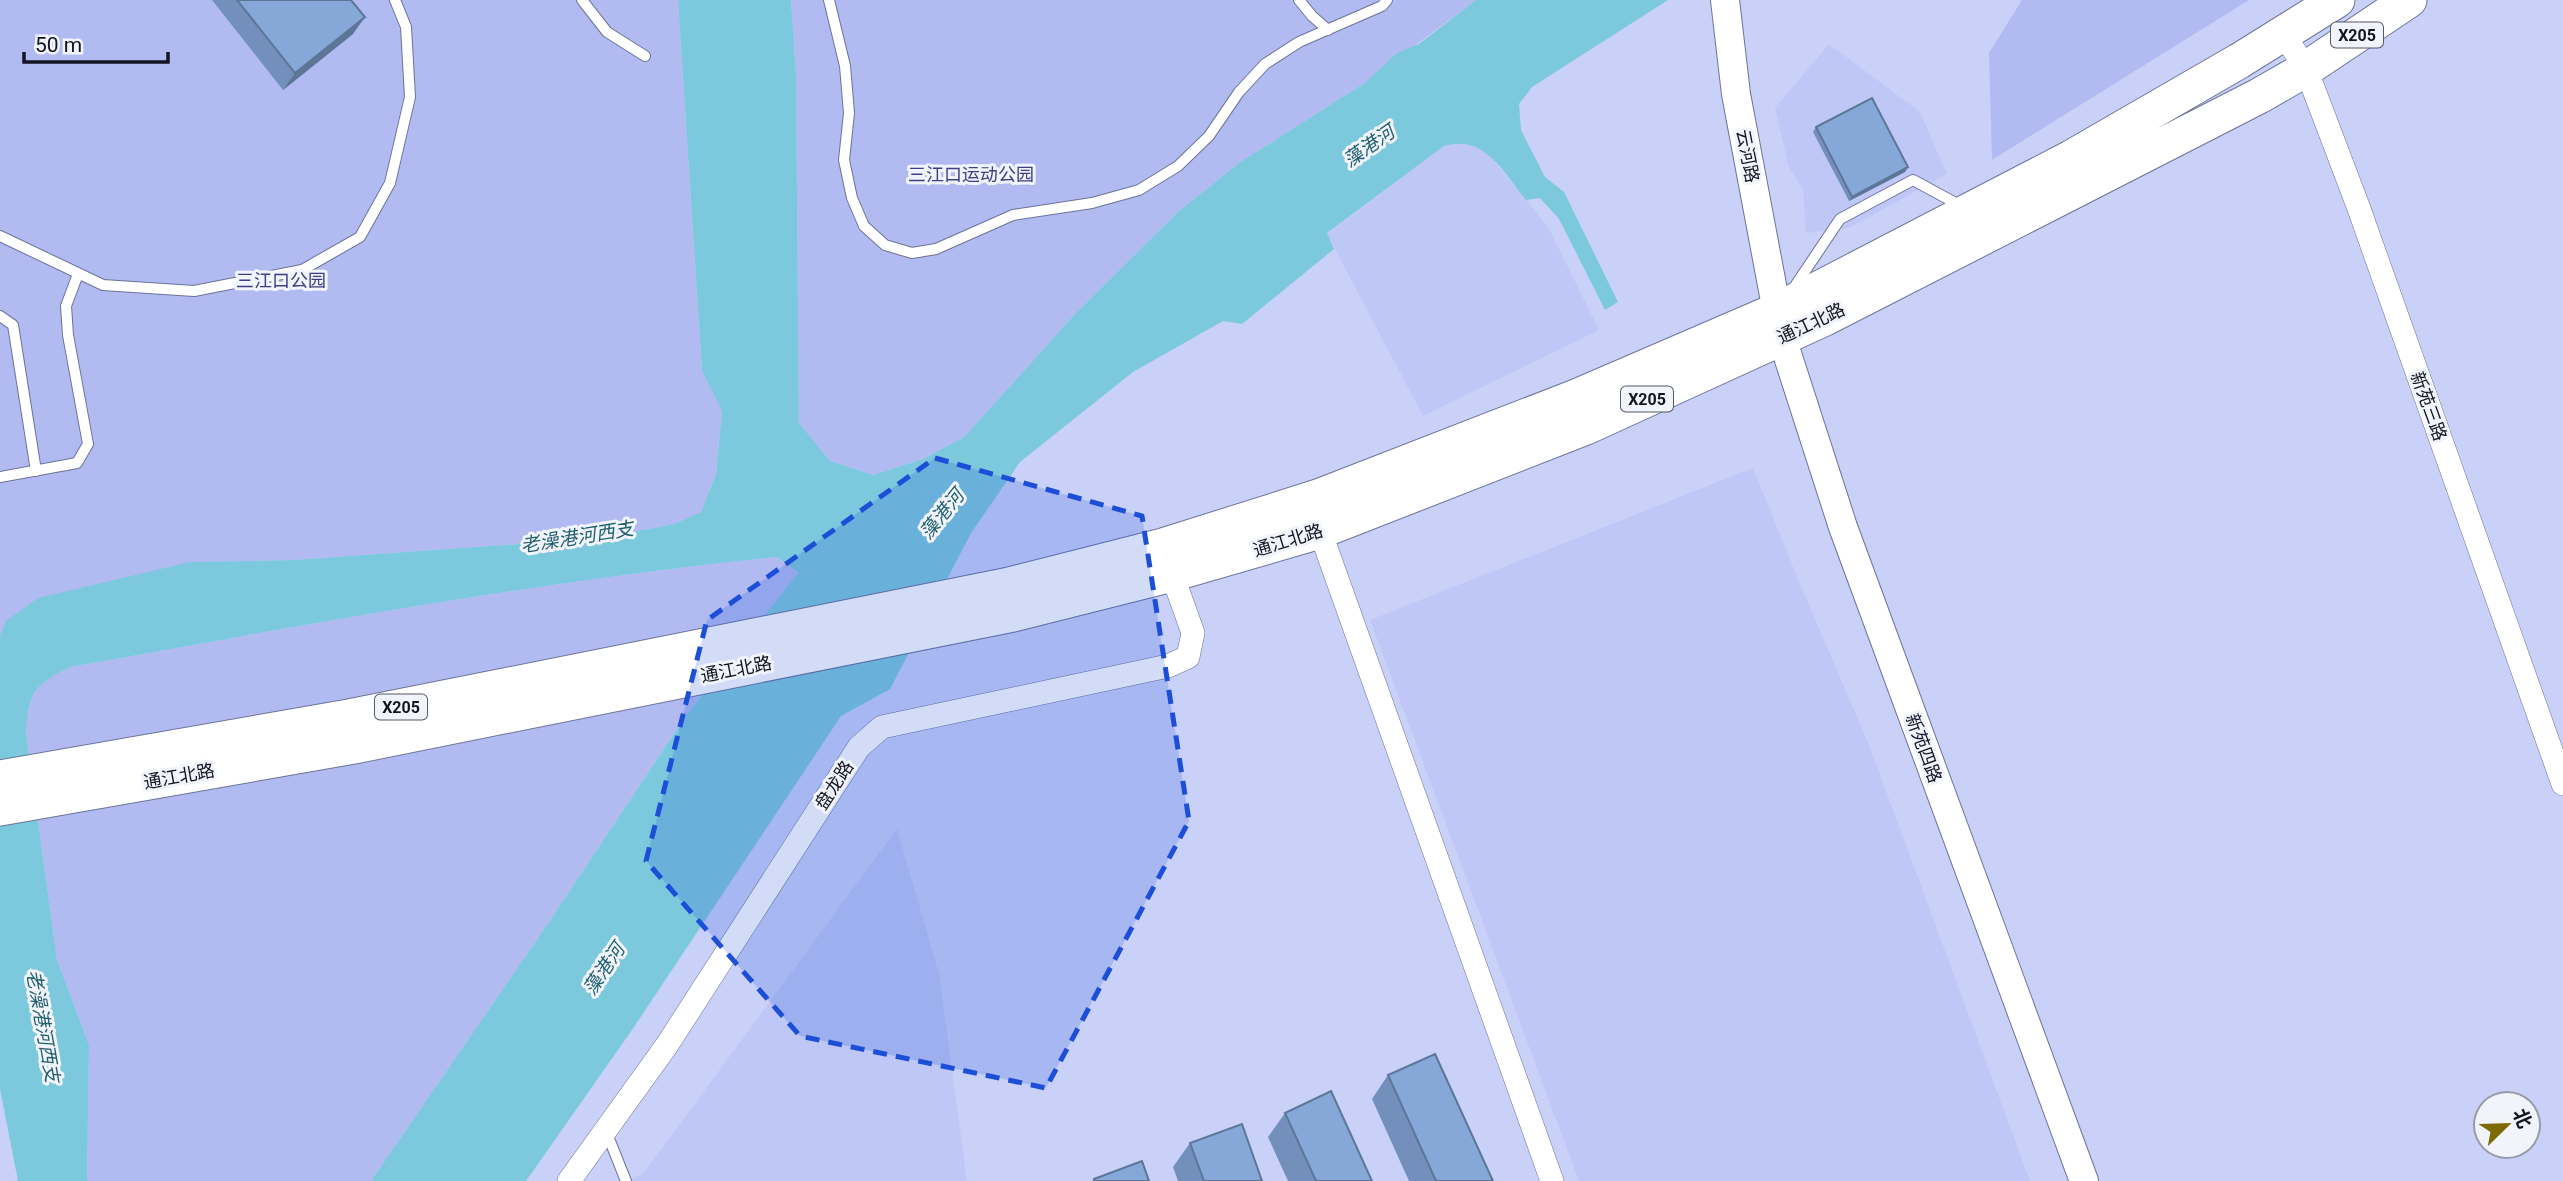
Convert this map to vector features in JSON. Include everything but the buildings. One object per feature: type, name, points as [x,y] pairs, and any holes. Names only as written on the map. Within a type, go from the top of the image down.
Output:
[{"type":"main road","name":"通江北路","points":[[64,780],[354,746],[1013,614],[1172,574],[1320,531],[1586,427],[1780,324],[1969,211],[2071,158],[2337,0]]},
{"type":"main road","name":"通江北路","points":[[64,780],[349,717],[970,593],[1163,546],[1318,497],[1576,397],[1780,324],[2084,187],[2306,69],[2409,0]]},
{"type":"main road","points":[[0,779],[64,780]]},
{"type":"main road","points":[[0,808],[64,780]]},
{"type":"street","name":"云河路","points":[[1725,0],[1736,94],[1780,324]]},
{"type":"street","name":"新苑三路","points":[[2283,33],[2306,69],[2367,232],[2563,784]]},
{"type":"street","name":"新苑四路","points":[[1780,324],[1843,527],[2084,1181]]},
{"type":"street","points":[[1320,531],[1552,1181]]},
{"type":"street","name":"盘龙路","points":[[569,1181],[667,1045],[859,747],[882,727],[1168,666],[1188,657],[1193,633],[1172,574]]},
{"type":"lane","points":[[0,236],[103,285],[194,291],[302,270],[360,237],[390,183],[410,97],[406,27],[395,0]]},
{"type":"lane","points":[[582,0],[607,32],[645,56]]},
{"type":"lane","points":[[829,0],[845,65],[849,113],[844,160],[852,198],[864,226],[885,246],[912,253],[936,249],[1013,215],[1092,203],[1139,190],[1178,166],[1194,151],[1209,136],[1239,92],[1265,64],[1298,42],[1382,6],[1387,0]]},
{"type":"lane","points":[[1299,0],[1328,30]]},
{"type":"lane","points":[[1780,324],[1840,219],[1913,180],[1969,211]]},
{"type":"lane","points":[[0,477],[77,463],[88,444],[68,335],[66,306],[78,274]]},
{"type":"lane","points":[[0,316],[13,325],[36,471]]},
{"type":"lane","points":[[606,1131],[626,1181]]},
{"type":"highlighted area","points":[[935,458],[1142,516],[1189,821],[1046,1088],[800,1036],[646,861],[707,620]]},
{"type":"shaded area","points":[[1829,44],[1920,112],[1947,174],[1849,228],[1806,233],[1803,190],[1789,167],[1775,108]]},
{"type":"shaded area","points":[[1459,142],[1486,151],[1548,227],[1599,330],[1423,416],[1327,234],[1444,146]]},
{"type":"shaded area","points":[[1753,468],[1869,745],[2030,1181],[1579,1181],[1370,620]]},
{"type":"shaded area","points":[[897,829],[939,974],[967,1181],[626,1181],[643,1174]]},
{"type":"green space","name":"三江口公园","points":[[0,0],[678,0],[702,371],[722,410],[716,474],[701,512],[674,524],[601,538],[294,560],[190,562],[0,636]]},
{"type":"green space","name":"三江口运动公园","points":[[791,0],[1476,0],[1366,82],[1239,163],[1179,211],[1076,313],[964,437],[923,459],[873,475],[830,461],[799,423],[796,74]]},
{"type":"green space","points":[[2022,0],[2249,0],[1992,160],[1989,53]]},
{"type":"green space","points":[[777,557],[798,574],[687,714],[549,922],[371,1181],[87,1181],[89,1045],[57,960],[26,733],[31,699],[41,685],[70,667],[334,620],[599,578]]},
{"type":"water","points":[[678,0],[791,0],[796,74],[799,423],[830,461],[873,475],[923,459],[964,437],[1076,313],[1179,211],[1239,163],[1366,82],[1397,53],[1419,44],[1476,0],[1668,0],[1532,87],[1519,104],[1521,130],[1545,177],[1564,192],[1618,302],[1605,310],[1559,219],[1540,198],[1526,200],[1501,167],[1482,150],[1471,145],[1444,146],[1327,233],[1334,249],[1242,324],[1223,321],[1133,372],[1020,462],[971,533],[890,689],[841,716],[632,1030],[526,1181],[371,1181],[549,922],[687,714],[798,573],[777,557],[510,591],[70,667],[41,685],[31,699],[26,733],[57,960],[89,1045],[87,1181],[18,1181],[0,1089],[0,636],[6,621],[38,598],[190,562],[294,560],[601,538],[674,524],[701,512],[716,474],[722,411],[702,371]]},
{"type":"water label","name":"藻港河","points":[[1369,146]]},
{"type":"water label","name":"藻港河","points":[[942,514]]},
{"type":"water label","name":"老澡港河西支","points":[[577,537]]},
{"type":"water label","name":"藻港河","points":[[604,969]]},
{"type":"water label","name":"老澡港河西支","points":[[43,1026]]}]
